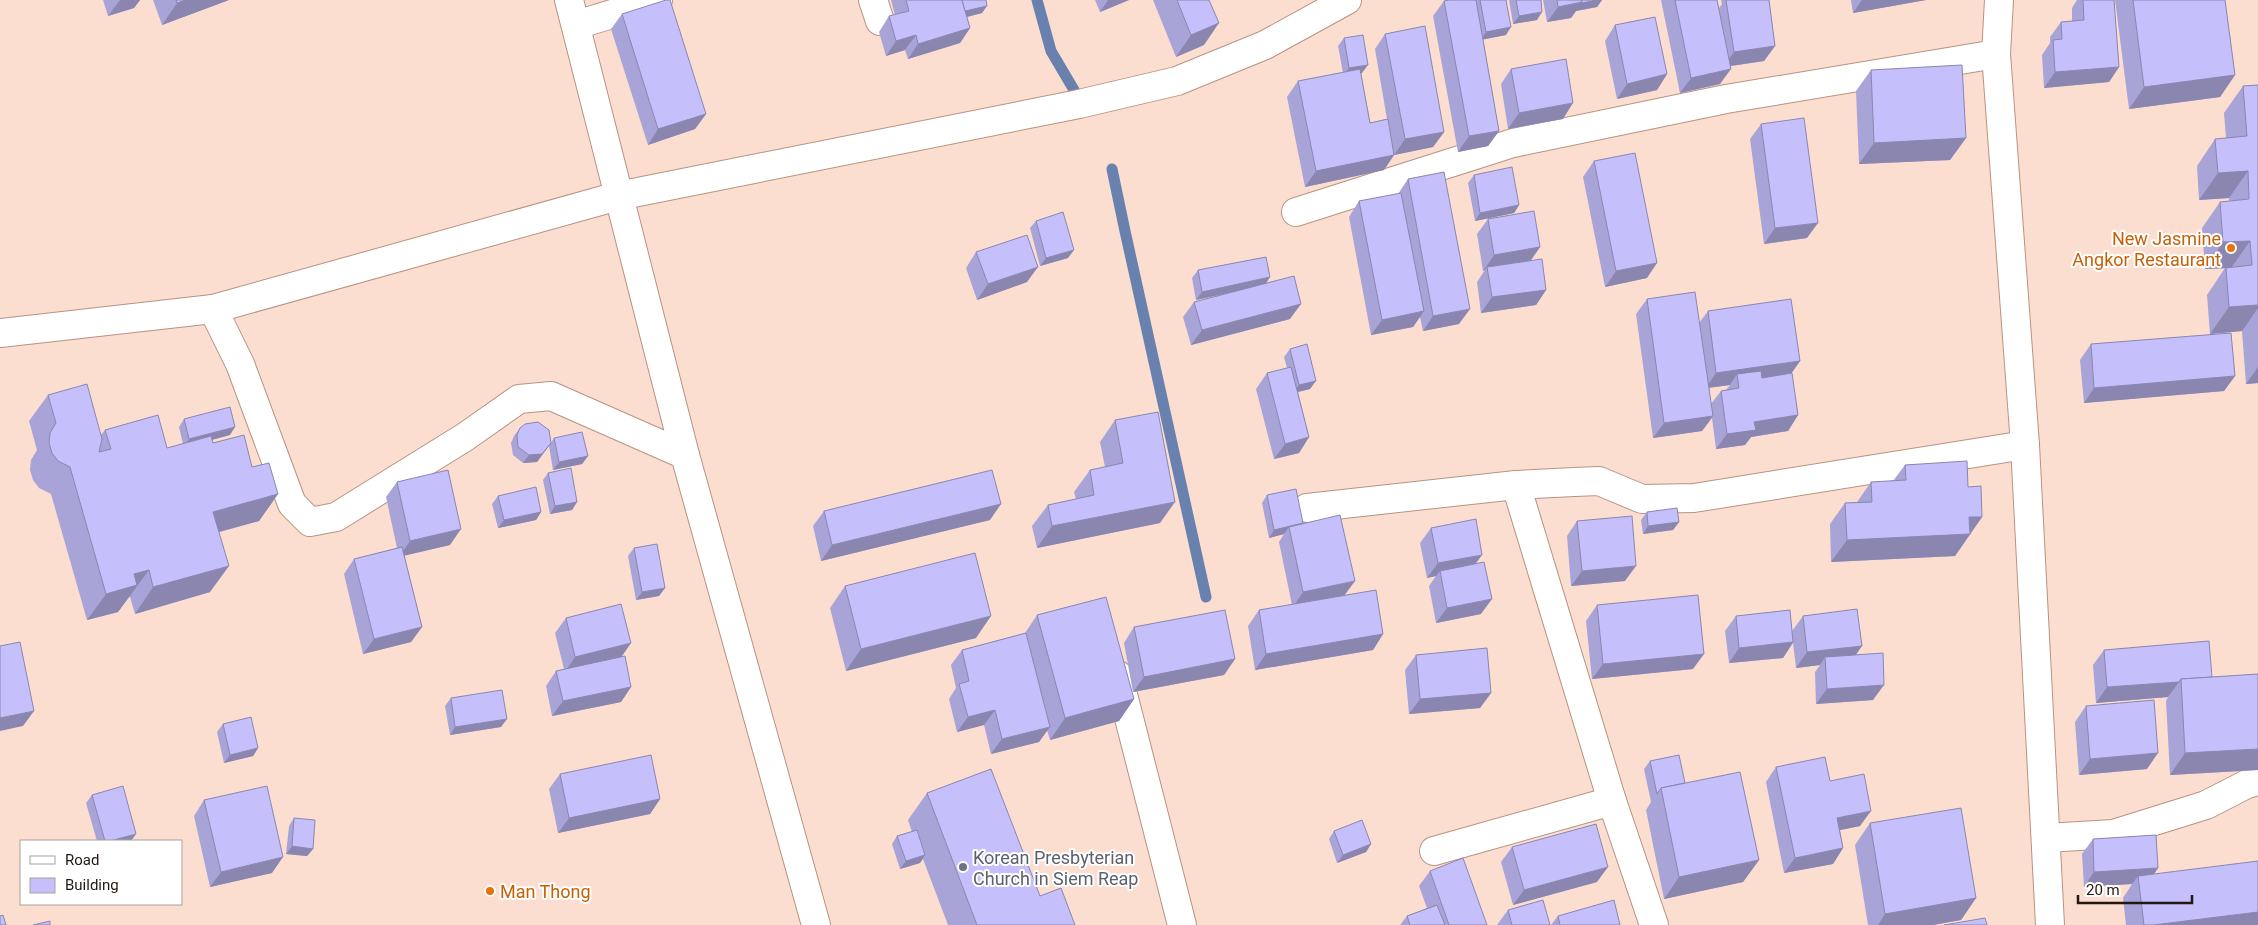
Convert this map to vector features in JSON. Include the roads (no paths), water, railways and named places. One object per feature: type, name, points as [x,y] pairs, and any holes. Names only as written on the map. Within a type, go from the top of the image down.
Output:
[{"type":"street","points":[[658,0],[572,12],[684,455],[816,925]]},
{"type":"street","points":[[0,333],[213,309],[618,196],[1079,104],[1177,81],[1264,44],[1347,0]]},
{"type":"street","points":[[1999,0],[1996,54],[2025,445],[2050,925]]},
{"type":"street","points":[[1296,212],[1513,143],[1726,99],[1996,54]]},
{"type":"street","points":[[213,309],[240,364],[292,504],[310,522],[336,517],[519,400],[551,396],[684,455]]},
{"type":"street","points":[[1307,508],[1516,485],[1599,481],[1642,499],[1694,498],[2025,445]]},
{"type":"street","points":[[1516,485],[1612,801],[1654,925]]},
{"type":"street","points":[[1112,651],[1182,925]]},
{"type":"street","points":[[2046,838],[2113,834],[2206,805],[2247,784],[2258,781]]},
{"type":"street","points":[[1434,852],[1612,801]]},
{"type":"waterway","points":[[1037,0],[1051,51],[1074,90]]},
{"type":"waterway","points":[[1112,169],[1206,597]]},
{"type":"place","name":"New Jasmine Angkor Restaurant","points":[[2231,248]]},
{"type":"place","name":"Korean Presbyterian Church in Siem Reap","points":[[963,867]]},
{"type":"place","name":"Man Thong","points":[[490,891]]}]
